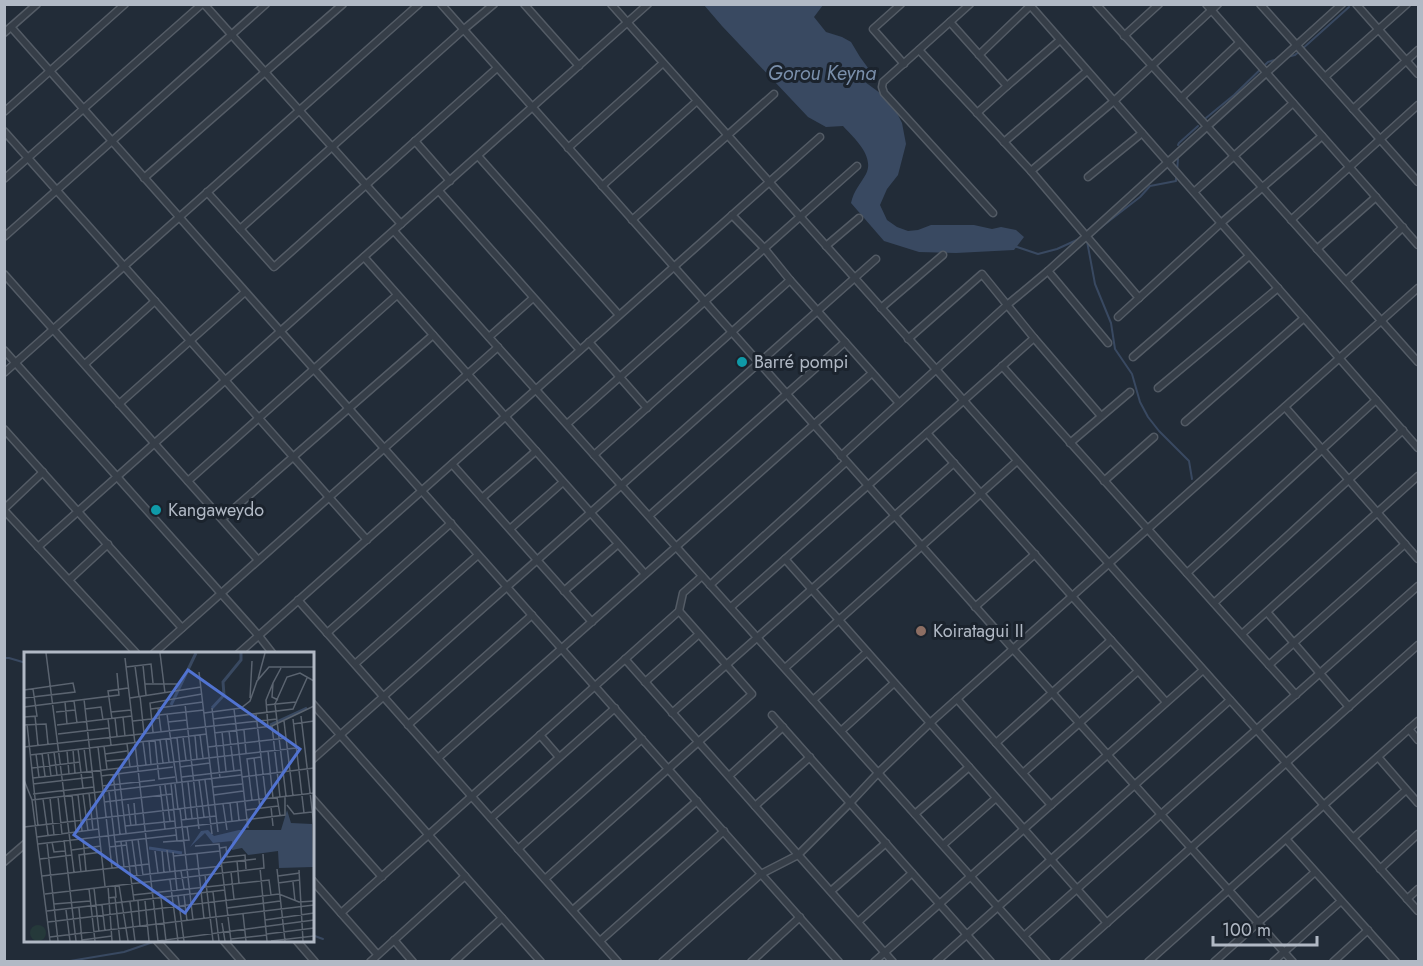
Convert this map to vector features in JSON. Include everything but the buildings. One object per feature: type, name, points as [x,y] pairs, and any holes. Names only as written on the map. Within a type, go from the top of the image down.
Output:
[{"type":"street","points":[[4,33],[37,4]]},
{"type":"street","points":[[4,112],[125,4]]},
{"type":"street","points":[[4,179],[203,4],[401,224]]},
{"type":"street","points":[[4,237],[266,4]]},
{"type":"street","points":[[144,178],[343,4]]},
{"type":"street","points":[[4,373],[419,4]]},
{"type":"street","points":[[441,4],[867,486],[1293,962]]},
{"type":"street","points":[[240,229],[494,4]]},
{"type":"street","points":[[524,4],[579,66]]},
{"type":"street","points":[[611,4],[1419,911]]},
{"type":"street","points":[[38,547],[648,4]]},
{"type":"street","points":[[901,4],[873,29],[904,64]]},
{"type":"street","points":[[970,4],[883,82],[882,87],[884,93],[993,213]]},
{"type":"street","points":[[1096,4],[1419,362]]},
{"type":"street","points":[[1124,36],[1159,4]]},
{"type":"street","points":[[1206,4],[1419,245]]},
{"type":"street","points":[[1031,171],[1114,101],[1218,4]]},
{"type":"street","points":[[1260,4],[1419,182]]},
{"type":"street","points":[[841,456],[1342,4]]},
{"type":"street","points":[[1356,4],[1419,74]]},
{"type":"street","points":[[1325,77],[1407,4]]},
{"type":"street","points":[[979,55],[1030,5],[1419,448]]},
{"type":"street","points":[[950,22],[1007,86]]},
{"type":"street","points":[[11,27],[839,962]]},
{"type":"street","points":[[977,113],[1060,40]]},
{"type":"street","points":[[1181,98],[1239,43]]},
{"type":"street","points":[[920,50],[1031,171],[1139,298]]},
{"type":"street","points":[[1353,109],[1419,50]]},
{"type":"street","points":[[568,148],[663,63]]},
{"type":"street","points":[[207,192],[274,267],[497,68]]},
{"type":"street","points":[[1004,142],[1087,71]]},
{"type":"street","points":[[632,220],[774,94]]},
{"type":"street","points":[[602,186],[697,101]]},
{"type":"street","points":[[1194,192],[1293,103]]},
{"type":"street","points":[[1291,219],[1419,105]]},
{"type":"street","points":[[4,131],[367,540]]},
{"type":"street","points":[[1088,177],[1142,133]]},
{"type":"street","points":[[1118,317],[1221,223],[1322,136]]},
{"type":"street","points":[[240,652],[820,137]]},
{"type":"street","points":[[415,141],[450,181]]},
{"type":"street","points":[[478,156],[619,315]]},
{"type":"street","points":[[567,424],[857,166]]},
{"type":"street","points":[[439,191],[580,350]]},
{"type":"street","points":[[1317,249],[1376,196]]},
{"type":"street","points":[[732,215],[764,248],[899,403]]},
{"type":"street","points":[[826,246],[859,218]]},
{"type":"street","points":[[1346,281],[1403,227]]},
{"type":"street","points":[[394,231],[1047,962]]},
{"type":"street","points":[[881,308],[943,255]]},
{"type":"street","points":[[1133,357],[1249,256]]},
{"type":"street","points":[[364,257],[645,574]]},
{"type":"street","points":[[314,758],[876,259]]},
{"type":"street","points":[[1048,271],[1108,343]]},
{"type":"street","points":[[4,274],[258,560]]},
{"type":"street","points":[[908,339],[982,274],[1101,416]]},
{"type":"street","points":[[594,455],[790,280]]},
{"type":"street","points":[[1158,388],[1278,288]]},
{"type":"street","points":[[662,962],[761,874],[798,855],[930,723],[1419,288]]},
{"type":"street","points":[[119,404],[245,292]]},
{"type":"street","points":[[188,481],[397,295]]},
{"type":"street","points":[[489,337],[534,298]]},
{"type":"street","points":[[85,364],[155,302]]},
{"type":"street","points":[[1185,422],[1304,318]]},
{"type":"street","points":[[222,519],[433,336]]},
{"type":"street","points":[[730,607],[1034,338]]},
{"type":"street","points":[[589,342],[647,408]]},
{"type":"street","points":[[649,516],[845,342]]},
{"type":"street","points":[[155,652],[498,347]]},
{"type":"street","points":[[4,350],[271,652]]},
{"type":"street","points":[[1002,366],[1296,695]]},
{"type":"street","points":[[438,758],[872,373]]},
{"type":"street","points":[[1070,443],[1130,392]]},
{"type":"street","points":[[1187,573],[1376,400]]},
{"type":"street","points":[[1285,407],[1419,559]]},
{"type":"street","points":[[4,429],[182,628]]},
{"type":"street","points":[[1214,603],[1402,430]]},
{"type":"street","points":[[927,433],[1166,702]]},
{"type":"street","points":[[1104,481],[1155,436]]},
{"type":"street","points":[[482,498],[536,451]]},
{"type":"street","points":[[785,668],[1017,461]]},
{"type":"street","points":[[710,585],[846,462]]},
{"type":"street","points":[[672,713],[954,462]]},
{"type":"street","points":[[452,464],[592,622]]},
{"type":"street","points":[[43,472],[4,509],[135,652]]},
{"type":"street","points":[[1242,634],[1419,476]]},
{"type":"street","points":[[510,529],[563,482]]},
{"type":"street","points":[[327,633],[451,523]]},
{"type":"street","points":[[564,591],[618,543]]},
{"type":"street","points":[[69,580],[108,544]]},
{"type":"street","points":[[1269,664],[1406,544]]},
{"type":"street","points":[[975,607],[1035,554]]},
{"type":"street","points":[[355,664],[478,555]]},
{"type":"street","points":[[785,559],[1107,923]]},
{"type":"street","points":[[341,913],[679,611],[683,594],[702,576]]},
{"type":"street","points":[[1024,936],[1419,586]]},
{"type":"street","points":[[298,600],[618,962]]},
{"type":"street","points":[[545,879],[752,694],[679,611]]},
{"type":"street","points":[[1267,612],[1349,707]]},
{"type":"street","points":[[408,725],[532,615]]},
{"type":"street","points":[[645,682],[699,634]]},
{"type":"street","points":[[996,743],[1111,640]]},
{"type":"street","points":[[1063,962],[1419,645]]},
{"type":"street","points":[[813,700],[867,652]]},
{"type":"street","points":[[625,659],[893,962]]},
{"type":"street","points":[[874,962],[1203,670]]},
{"type":"street","points":[[1023,773],[1138,671]]},
{"type":"street","points":[[841,731],[894,683]]},
{"type":"street","points":[[957,699],[1051,805]]},
{"type":"street","points":[[936,962],[1230,700]]},
{"type":"street","points":[[314,705],[541,962]]},
{"type":"street","points":[[491,818],[615,708]]},
{"type":"street","points":[[772,715],[991,962]]},
{"type":"street","points":[[1148,962],[1419,721]]},
{"type":"street","points":[[729,776],[783,727]]},
{"type":"street","points":[[1409,729],[1419,740]]},
{"type":"street","points":[[540,735],[560,757]]},
{"type":"street","points":[[518,849],[642,739]]},
{"type":"street","points":[[755,806],[810,757]]},
{"type":"street","points":[[1378,757],[1419,803]]},
{"type":"street","points":[[915,814],[969,767]]},
{"type":"street","points":[[1353,838],[1406,790]]},
{"type":"street","points":[[943,845],[996,798]]},
{"type":"street","points":[[314,800],[382,877]]},
{"type":"street","points":[[573,910],[697,801]]},
{"type":"street","points":[[600,941],[724,831]]},
{"type":"street","points":[[1380,869],[1419,834]]},
{"type":"street","points":[[1286,839],[1396,961]]},
{"type":"street","points":[[831,891],[885,843]]},
{"type":"street","points":[[4,862],[24,845]]},
{"type":"street","points":[[1214,962],[1315,872]]},
{"type":"street","points":[[858,922],[912,873]]},
{"type":"street","points":[[370,962],[465,876]]},
{"type":"street","points":[[314,882],[377,954]]},
{"type":"street","points":[[1407,899],[1419,889]]},
{"type":"street","points":[[1273,962],[1341,901]]},
{"type":"street","points":[[751,962],[800,917]]},
{"type":"street","points":[[454,962],[502,918]]},
{"type":"street","points":[[1333,962],[1368,930]]},
{"type":"street","points":[[394,940],[413,962]]},
{"type":"street","points":[[158,942],[176,962]]},
{"type":"street","points":[[225,942],[242,962]]},
{"type":"street","points":[[298,942],[315,962]]},
{"type":"street","points":[[758,955],[764,962]]},
{"type":"water","name":"Gorou Keyna","points":[[704,5],[823,5],[814,17],[826,32],[851,42],[871,72],[865,82],[891,101],[902,123],[906,144],[898,175],[887,189],[880,205],[887,220],[908,231],[931,225],[974,225],[992,229],[1001,227],[1016,230],[1024,237],[1014,250],[956,253],[919,252],[884,241],[851,203],[868,167],[866,154],[862,148],[843,126],[826,127],[808,117]]},
{"type":"waterway","points":[[1287,57],[1295,55],[1349,7]]},
{"type":"waterway","points":[[1206,118],[1268,62],[1278,59]]},
{"type":"waterway","points":[[1178,145],[1198,126]]},
{"type":"waterway","points":[[1177,171],[1178,159]]},
{"type":"waterway","points":[[1100,228],[1140,197],[1150,186],[1176,181],[1176,177]]},
{"type":"waterway","points":[[1014,246],[1038,254],[1057,249],[1079,239]]},
{"type":"waterway","points":[[1087,241],[1095,284],[1111,323],[1115,349],[1132,374],[1140,402],[1148,417],[1189,461],[1192,479]]},
{"type":"waterway","points":[[4,658],[24,662]]},
{"type":"waterway","points":[[314,936],[323,939]]},
{"type":"waterway","points":[[64,962],[124,952],[153,942]]},
{"type":"place","name":"Barré pompi","points":[[742,362]]},
{"type":"place","name":"Kangaweydo","points":[[156,510]]},
{"type":"place","name":"Koiratagui II","points":[[921,631]]}]
